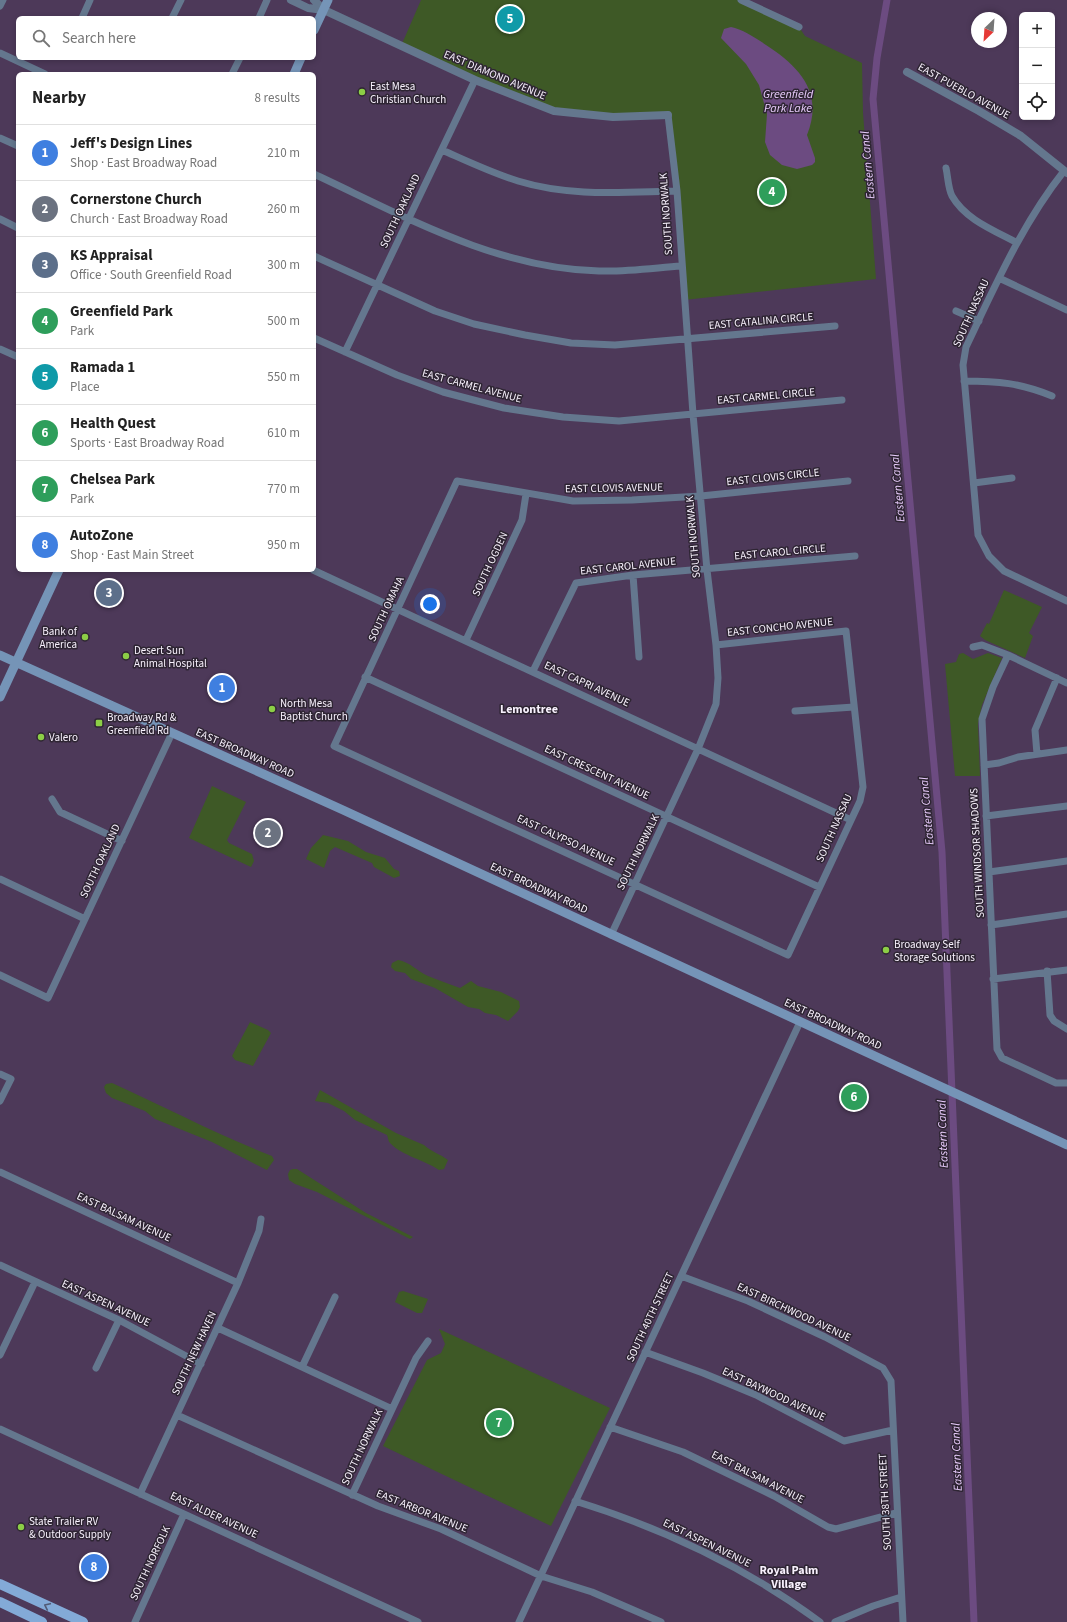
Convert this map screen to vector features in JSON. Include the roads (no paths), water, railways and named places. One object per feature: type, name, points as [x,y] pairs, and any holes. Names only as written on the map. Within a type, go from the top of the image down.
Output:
[{"type":"main road","points":[[316,26],[328,0]]},
{"type":"main road","points":[[295,72],[300,60]]},
{"type":"main road","points":[[0,697],[59,572]]},
{"type":"main road","name":"EAST BROADWAY ROAD","points":[[0,655],[611,934],[942,1089],[1067,1145]]},
{"type":"main road","points":[[0,1584],[83,1622]]},
{"type":"main road","points":[[0,1602],[42,1622]]},
{"type":"street","points":[[0,6],[3,0]]},
{"type":"street","points":[[83,16],[90,0]]},
{"type":"street","points":[[173,16],[180,0]]},
{"type":"street","points":[[260,16],[267,0]]},
{"type":"street","name":"EAST DIAMOND AVENUE","points":[[291,0],[308,8],[324,10],[475,80],[554,111],[613,117],[668,115]]},
{"type":"street","name":"EAST DIAMOND AVENUE","points":[[314,0],[324,10]]},
{"type":"street","points":[[741,0],[799,27]]},
{"type":"street","points":[[0,53],[41,72]]},
{"type":"street","points":[[233,72],[239,60]]},
{"type":"street","name":"EAST PUEBLO AVENUE","points":[[907,72],[979,111],[1021,136],[1066,172]]},
{"type":"street","name":"SOUTH OAKLAND","points":[[345,352],[475,80]]},
{"type":"street","name":"SOUTH NORWALK","points":[[611,934],[698,749],[716,704],[718,678],[693,414],[689,338],[681,266],[677,191],[668,115]]},
{"type":"street","points":[[0,138],[16,145]]},
{"type":"street","points":[[442,150],[486,170],[518,181],[556,190],[597,193],[677,191]]},
{"type":"street","points":[[946,168],[952,195],[964,211],[980,223],[1016,242]]},
{"type":"street","name":"SOUTH NASSAU","points":[[1066,172],[1044,197],[1016,242],[966,348],[963,365],[978,535],[989,556],[1004,571],[1067,601]]},
{"type":"street","points":[[316,175],[459,240],[501,255],[552,265],[599,271],[681,266]]},
{"type":"street","points":[[0,220],[16,227]]},
{"type":"street","points":[[316,257],[377,286]]},
{"type":"street","points":[[999,278],[1067,310]]},
{"type":"street","name":"EAST CATALINA CIRCLE","points":[[377,286],[442,313],[474,324],[571,343],[615,345],[835,326]]},
{"type":"street","points":[[956,311],[979,321]]},
{"type":"street","points":[[316,339],[345,352]]},
{"type":"street","points":[[0,349],[16,356]]},
{"type":"street","name":"EAST CARMEL AVENUE","points":[[345,352],[404,378],[443,392],[504,408],[564,417],[619,421],[693,414]]},
{"type":"street","points":[[964,381],[1004,382],[1033,388],[1052,396]]},
{"type":"street","name":"EAST CARMEL CIRCLE","points":[[693,414],[842,400]]},
{"type":"street","points":[[974,483],[1012,478]]},
{"type":"street","name":"EAST CLOVIS CIRCLE","points":[[701,496],[848,481]]},
{"type":"street","name":"EAST CLOVIS AVENUE","points":[[457,482],[573,501],[632,500],[701,496]]},
{"type":"street","name":"SOUTH OMAHA","points":[[334,746],[457,482]]},
{"type":"street","name":"SOUTH OGDEN","points":[[466,640],[522,520],[526,494]]},
{"type":"street","name":"EAST CAROL CIRCLE","points":[[707,570],[856,556]]},
{"type":"street","name":"EAST CAROL AVENUE","points":[[533,671],[576,583],[633,575],[707,570]]},
{"type":"street","name":"EAST CAPRI AVENUE","points":[[316,571],[851,820]]},
{"type":"street","points":[[633,575],[639,657]]},
{"type":"street","name":"SOUTH NASSAU","points":[[788,955],[860,802],[863,787],[846,631]]},
{"type":"street","name":"EAST CONCHO AVENUE","points":[[716,645],[846,631]]},
{"type":"street","points":[[973,647],[982,645],[1008,655],[1067,683]]},
{"type":"street","name":"SOUTH WINDSOR SHADOWS","points":[[1008,655],[993,686],[982,719],[997,1049],[1002,1058],[1056,1083],[1067,1083]]},
{"type":"street","name":"EAST CRESCENT AVENUE","points":[[365,677],[819,887]]},
{"type":"street","points":[[1037,754],[1035,730],[1057,678]]},
{"type":"street","points":[[795,711],[854,707]]},
{"type":"street","name":"SOUTH OAKLAND","points":[[0,975],[48,998],[172,733]]},
{"type":"street","name":"EAST CALYPSO AVENUE","points":[[334,746],[788,955]]},
{"type":"street","points":[[984,765],[999,763],[1018,757],[1067,750]]},
{"type":"street","points":[[52,799],[60,812],[122,841]]},
{"type":"street","points":[[986,816],[1067,806]]},
{"type":"street","points":[[989,872],[1067,861]]},
{"type":"street","points":[[0,879],[85,919]]},
{"type":"street","points":[[991,925],[1067,914]]},
{"type":"street","points":[[994,979],[1047,971],[1067,970]]},
{"type":"street","points":[[1047,971],[1050,1015],[1054,1021],[1067,1029]]},
{"type":"street","name":"SOUTH 40TH STREET","points":[[519,1622],[800,1022]]},
{"type":"street","points":[[0,1074],[11,1079],[0,1101]]},
{"type":"street","name":"EAST BALSAM AVENUE","points":[[0,1172],[238,1283]]},
{"type":"street","name":"SOUTH NEW HAVEN","points":[[140,1494],[238,1283],[259,1231],[261,1219]]},
{"type":"street","name":"EAST ASPEN AVENUE","points":[[0,1265],[119,1320],[201,1364]]},
{"type":"street","name":"EAST BIRCHWOOD AVENUE","points":[[681,1276],[748,1301],[825,1337],[883,1368],[890,1380]]},
{"type":"street","points":[[0,1355],[34,1282]]},
{"type":"street","points":[[302,1367],[335,1297]]},
{"type":"street","points":[[96,1368],[119,1320]]},
{"type":"street","points":[[218,1328],[392,1409]]},
{"type":"street","name":"SOUTH NORWALK","points":[[352,1495],[418,1353],[428,1341]]},
{"type":"street","name":"EAST BAYWOOD AVENUE","points":[[645,1352],[756,1395],[844,1441],[893,1430]]},
{"type":"street","name":"SOUTH 38TH STREET","points":[[890,1380],[902,1622]]},
{"type":"street","name":"EAST ARBOR AVENUE","points":[[177,1415],[352,1495],[441,1529],[540,1576],[592,1592],[661,1622]]},
{"type":"street","name":"EAST BALSAM AVENUE","points":[[610,1427],[690,1455],[774,1496],[828,1527],[836,1529],[896,1513]]},
{"type":"street","name":"EAST ALDER AVENUE","points":[[0,1429],[418,1622]]},
{"type":"street","name":"EAST ASPEN AVENUE","points":[[575,1501],[658,1531],[714,1557],[795,1603],[820,1622]]},
{"type":"street","name":"SOUTH NORFOLK","points":[[135,1622],[184,1514]]},
{"type":"street","points":[[835,1622],[901,1597]]},
{"type":"water","name":"Greenfield Park Lake","points":[[731,27],[749,34],[778,53],[789,62],[806,82],[813,106],[812,120],[807,135],[815,158],[815,162],[812,165],[797,169],[782,165],[770,155],[765,142],[767,114],[759,85],[746,64],[721,38],[724,29]]},
{"type":"waterway","name":"Eastern Canal","points":[[887,0],[877,58],[873,99],[942,852],[974,1622]]},
{"type":"place","name":"Ramada 1","points":[[510,19]]},
{"type":"place","name":"East Mesa Christian Church","points":[[362,92]]},
{"type":"place","name":"Greenfield Park","points":[[772,192]]},
{"type":"place","name":"KS Appraisal","points":[[109,593]]},
{"type":"place","name":"Bank of America","points":[[85,637]]},
{"type":"place","name":"Desert Sun Animal Hospital","points":[[126,656]]},
{"type":"place","name":"Jeff's Design Lines","points":[[222,688]]},
{"type":"place","name":"North Mesa Baptist Church","points":[[272,709]]},
{"type":"place","name":"Broadway Rd & Greenfield Rd","points":[[99,723]]},
{"type":"place","name":"Valero","points":[[41,737]]},
{"type":"place","name":"Cornerstone Church","points":[[268,833]]},
{"type":"place","name":"Broadway Self Storage Solutions","points":[[886,950]]},
{"type":"place","name":"Health Quest","points":[[854,1097]]},
{"type":"place","name":"Chelsea Park","points":[[499,1423]]},
{"type":"place","name":"State Trailer RV & Outdoor Supply","points":[[21,1527]]},
{"type":"place","name":"AutoZone","points":[[94,1567]]},
{"type":"district","name":"Lemontree","points":[[529,709]]},
{"type":"district","name":"Royal Palm Village","points":[[789,1577]]}]
